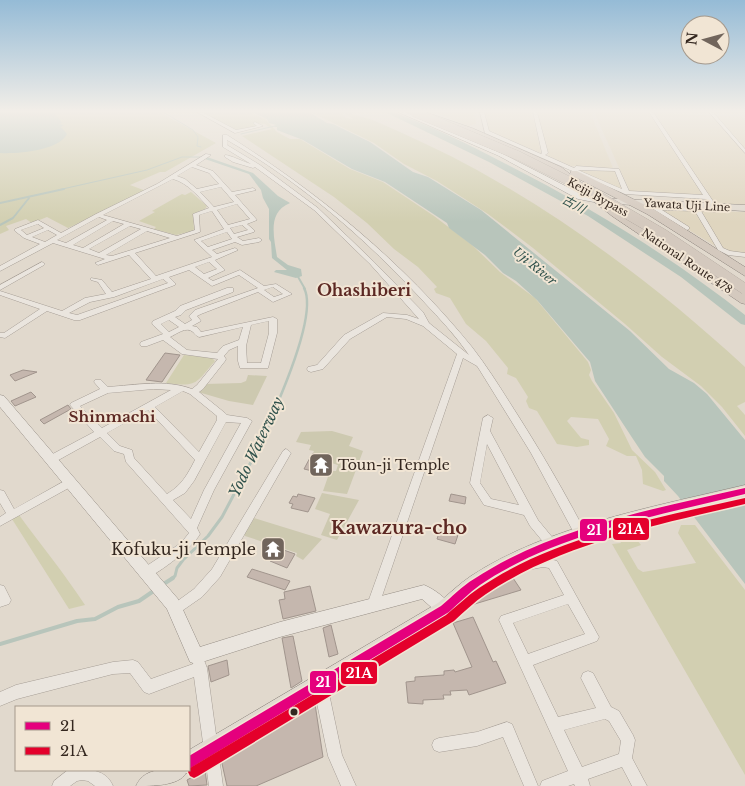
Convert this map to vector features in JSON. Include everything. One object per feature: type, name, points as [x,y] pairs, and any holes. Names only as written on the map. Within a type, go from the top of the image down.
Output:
[{"type":"highway","name":"Keiji Bypass","points":[[501,149],[525,159],[674,241],[745,289]]},
{"type":"highway","name":"Keiji Bypass","points":[[510,149],[630,208],[681,239],[745,282]]},
{"type":"highway","name":"National Route 478","points":[[520,149],[558,169],[745,300]]},
{"type":"highway","name":"National Route 478","points":[[525,149],[630,198],[745,272]]},
{"type":"highway","points":[[513,150],[609,192],[677,232],[745,276]]},
{"type":"highway","points":[[599,199],[745,294]]},
{"type":"main road","points":[[487,149],[581,197],[599,199]]},
{"type":"main road","name":"Yawata Uji Line","points":[[599,199],[630,198],[745,208]]},
{"type":"main road","points":[[0,399],[176,609],[198,662],[246,638],[424,592],[445,609]]},
{"type":"main road","points":[[190,762],[445,609],[484,578],[498,571],[553,546],[584,535],[745,491]]},
{"type":"main road","points":[[148,786],[174,771]]},
{"type":"street","points":[[230,149],[258,166],[316,209],[420,314],[428,326],[474,363],[479,364]]},
{"type":"street","points":[[244,149],[291,180],[334,212],[412,285],[479,364],[536,449],[584,535]]},
{"type":"street","points":[[527,149],[556,163],[571,167],[617,170],[630,198]]},
{"type":"street","points":[[542,155],[545,154],[544,149]]},
{"type":"street","points":[[675,149],[716,210],[656,209],[687,228]]},
{"type":"street","points":[[228,156],[251,166],[258,166]]},
{"type":"street","points":[[0,269],[98,215],[173,177],[205,157]]},
{"type":"street","points":[[192,165],[211,172],[254,220],[197,240],[207,249],[222,270],[203,277]]},
{"type":"street","points":[[571,167],[630,198],[708,198]]},
{"type":"street","points":[[173,177],[183,180],[196,191],[212,208],[234,238],[242,243],[259,240]]},
{"type":"street","points":[[196,191],[224,185]]},
{"type":"street","points":[[231,194],[253,190]]},
{"type":"street","points":[[98,263],[198,231],[196,214],[239,202]]},
{"type":"street","points":[[697,209],[720,249],[728,253],[745,255]]},
{"type":"street","points":[[98,215],[178,238]]},
{"type":"street","points":[[67,245],[113,219]]},
{"type":"street","points":[[61,235],[38,222],[17,230],[26,237],[67,245],[110,258]]},
{"type":"street","points":[[207,249],[252,231],[243,223]]},
{"type":"street","points":[[83,250],[129,224]]},
{"type":"street","points":[[26,237],[49,228]]},
{"type":"street","points":[[100,255],[146,229]]},
{"type":"street","points":[[133,251],[162,234]]},
{"type":"street","points":[[63,313],[88,300],[111,295],[236,250]]},
{"type":"street","points":[[133,251],[155,279]]},
{"type":"street","points":[[722,256],[745,255]]},
{"type":"street","points":[[0,288],[42,264]]},
{"type":"street","points":[[144,344],[197,321],[193,316],[198,312],[261,289],[240,272],[212,284],[190,267]]},
{"type":"street","points":[[0,294],[78,318],[172,284],[164,276]]},
{"type":"street","points":[[93,279],[100,281],[111,295]]},
{"type":"street","points":[[219,356],[185,352],[166,336],[156,323],[228,289],[239,297]]},
{"type":"street","points":[[191,305],[198,312]]},
{"type":"street","points":[[0,334],[4,336],[46,308]]},
{"type":"street","points":[[311,370],[320,367],[347,337],[386,314],[407,317],[462,342]]},
{"type":"street","points":[[170,316],[184,327],[194,329],[199,336],[247,325],[273,320],[264,369],[243,366],[241,358],[242,342],[247,325]]},
{"type":"street","points":[[219,356],[226,348],[242,342]]},
{"type":"street","points":[[373,605],[461,353]]},
{"type":"street","points":[[193,392],[200,387],[222,359],[219,356]]},
{"type":"street","points":[[98,382],[106,390]]},
{"type":"street","points":[[148,575],[185,546],[195,534],[192,528],[129,459],[129,452],[117,449],[74,405],[106,390],[154,386],[182,388],[193,392],[222,415],[222,418]]},
{"type":"street","points":[[50,460],[182,388]]},
{"type":"street","points":[[149,406],[200,459]]},
{"type":"street","points":[[165,500],[181,490],[222,418]]},
{"type":"street","points":[[192,528],[209,490],[247,421],[222,418]]},
{"type":"street","points":[[488,418],[475,483],[488,502],[527,511]]},
{"type":"street","points":[[485,431],[534,523],[553,546]]},
{"type":"street","points":[[176,609],[198,593],[216,573],[286,453]]},
{"type":"street","points":[[0,522],[70,482]]},
{"type":"street","points":[[0,494],[12,514]]},
{"type":"street","points":[[498,571],[543,562],[554,564],[593,637],[526,661]]},
{"type":"street","points":[[0,590],[5,600],[0,602]]},
{"type":"street","points":[[572,598],[505,620],[581,781]]},
{"type":"street","points":[[0,699],[16,692],[113,668],[133,666],[149,687],[198,662],[216,786]]},
{"type":"street","points":[[588,678],[606,712],[614,716],[628,740],[625,759],[640,786]]},
{"type":"street","points":[[320,683],[335,756],[350,786]]},
{"type":"street","points":[[554,725],[606,712]]},
{"type":"street","points":[[440,745],[477,739],[507,730],[531,786]]},
{"type":"street","points":[[547,786],[581,781],[625,759]]},
{"type":"street","points":[[59,786],[75,773],[84,772],[92,773],[106,786]]},
{"type":"shaded area","points":[[0,149],[206,149],[165,172],[160,172],[130,185],[146,191],[68,228],[47,217],[32,223],[26,219],[6,226],[9,230],[0,234]]},
{"type":"shaded area","points":[[261,149],[316,149],[350,169],[383,182],[434,216],[472,245],[500,272],[535,298],[588,362],[591,370],[589,375],[592,381],[614,413],[632,450],[655,472],[666,490],[663,491],[643,484],[642,470],[636,456],[627,456],[606,446],[609,439],[598,419],[571,417],[567,421],[581,438],[589,440],[589,445],[577,447],[557,444],[537,411],[529,408],[526,401],[528,397],[516,378],[507,374],[508,368],[486,341],[466,324],[450,298],[436,293],[434,289],[437,287],[418,267],[394,249],[367,223],[334,197]]},
{"type":"shaded area","points":[[382,149],[434,149],[477,170],[583,236],[683,312],[745,367],[745,402],[737,406],[745,415],[745,436],[722,407],[701,386],[662,357],[533,248],[488,214],[437,181],[404,164]]},
{"type":"shaded area","points":[[530,149],[540,149],[541,153]]},
{"type":"shaded area","points":[[546,149],[605,149],[613,168],[570,166],[548,156]]},
{"type":"shaded area","points":[[611,149],[674,149],[705,195],[630,192]]},
{"type":"shaded area","points":[[678,149],[745,149],[745,205],[714,203]]},
{"type":"shaded area","points":[[576,169],[615,170],[624,191]]},
{"type":"shaded area","points":[[191,192],[207,206],[205,209],[193,214],[193,231],[176,235],[154,229],[156,227],[139,221],[155,212],[152,211],[182,194],[185,195]]},
{"type":"shaded area","points":[[654,209],[745,212],[745,253],[727,253]]},
{"type":"shaded area","points":[[184,355],[212,358],[215,361],[195,382],[190,384],[166,383]]},
{"type":"shaded area","points":[[248,375],[267,376],[253,405],[229,401],[198,392],[205,384],[241,383],[246,381]]},
{"type":"shaded area","points":[[332,431],[353,437],[349,446],[363,451],[347,494],[323,491],[330,471],[336,471],[338,465],[328,462],[330,457],[313,453],[314,451],[309,450],[311,445],[296,442],[301,432]]},
{"type":"shaded area","points":[[322,493],[359,500],[337,540],[321,535],[330,514],[315,509]]},
{"type":"shaded area","points":[[19,515],[85,605],[69,609],[12,519]]},
{"type":"shaded area","points":[[254,518],[322,539],[303,560],[296,556],[297,553],[245,536],[244,534]]},
{"type":"shaded area","points":[[681,525],[695,525],[745,590],[745,775],[612,544],[621,543],[616,534],[626,532],[631,541],[637,540],[641,545],[627,550],[638,569],[643,572],[696,563],[678,533]]},
{"type":"water","points":[[0,149],[43,149],[26,152],[0,153]]},
{"type":"water","name":"Uji River","points":[[318,149],[380,149],[413,172],[428,177],[481,210],[630,331],[669,369],[694,383],[707,394],[745,440],[745,584],[678,496],[664,481],[664,476],[645,457],[595,381],[590,362],[537,300],[516,281],[503,273],[485,255],[449,228],[447,223],[385,182],[352,169]]},
{"type":"water","points":[[207,157],[253,173],[278,196],[290,203],[278,212],[275,219],[274,233],[277,257],[288,265],[301,269],[302,276],[296,278],[274,272],[276,270],[287,270],[272,258],[271,242],[269,239],[269,209],[261,190],[249,174],[205,159]]},
{"type":"building","points":[[165,353],[180,355],[162,382],[146,380]]},
{"type":"building","points":[[23,370],[37,372],[15,381],[10,375]]},
{"type":"building","points":[[31,392],[36,397],[15,406],[11,401]]},
{"type":"building","points":[[68,405],[71,409],[44,424],[40,420]]},
{"type":"building","points":[[312,454],[328,458],[321,473],[304,469]]},
{"type":"building","points":[[298,494],[315,498],[308,512],[291,508],[293,504],[289,503],[293,496],[297,497]]},
{"type":"building","points":[[451,494],[466,497],[465,504],[449,501]]},
{"type":"building","points":[[440,530],[458,535],[455,544],[437,539]]},
{"type":"building","points":[[278,548],[295,554],[287,568],[270,561],[271,558],[268,557],[273,550]]},
{"type":"building","points":[[252,569],[290,581],[285,590],[247,577]]},
{"type":"building","points":[[513,578],[521,590],[468,606],[467,604],[483,591]]},
{"type":"building","points":[[310,586],[316,611],[283,619],[279,600],[285,599],[284,592]]},
{"type":"building","points":[[473,617],[493,662],[496,661],[506,683],[469,695],[467,690],[450,691],[451,695],[443,695],[444,699],[423,700],[423,704],[408,703],[406,682],[415,681],[415,677],[444,675],[444,671],[454,670],[455,672],[472,667],[453,623]]},
{"type":"building","points":[[331,625],[338,654],[329,657],[323,628]]},
{"type":"building","points":[[293,636],[302,681],[291,688],[282,638]]},
{"type":"building","points":[[227,660],[229,675],[211,682],[208,666]]},
{"type":"building","points":[[315,704],[323,757],[256,786],[227,786],[221,759]]},
{"type":"building","points":[[205,770],[207,785],[189,786],[187,780]]},
{"type":"waterway","name":"古川","points":[[469,149],[559,195],[623,233],[685,275],[745,321]]},
{"type":"waterway","points":[[58,190],[147,170],[182,157],[200,157]]},
{"type":"waterway","points":[[0,203],[64,189]]},
{"type":"waterway","points":[[0,225],[13,218],[29,198]]},
{"type":"waterway","name":"Yodo Waterway","points":[[297,275],[305,289]]},
{"type":"waterway","name":"Yodo Waterway","points":[[272,416],[297,352],[306,315],[307,299],[304,288]]},
{"type":"waterway","name":"Yodo Waterway","points":[[171,579],[175,576],[177,568],[183,560],[208,536],[222,517],[261,443],[273,415]]},
{"type":"waterway","name":"Yodo Waterway","points":[[162,585],[173,578]]},
{"type":"waterway","name":"Yodo Waterway","points":[[0,644],[77,621],[95,619],[118,607],[139,601],[155,590]]},
{"type":"transit line","name":"21","points":[[190,762],[445,609],[477,582],[507,565],[538,550],[607,526],[745,491]]},
{"type":"transit line","name":"21A","points":[[194,772],[450,618],[481,592],[515,572],[578,545],[611,534],[745,501]]},
{"type":"place","name":"Tōun-ji Temple","points":[[321,465]]},
{"type":"place","name":"Kōfuku-ji Temple","points":[[273,549]]},
{"type":"district","name":"Ohashiberi","points":[[364,290]]},
{"type":"district","name":"Shinmachi","points":[[112,416]]},
{"type":"district","name":"Kawazura-cho","points":[[399,528]]}]
